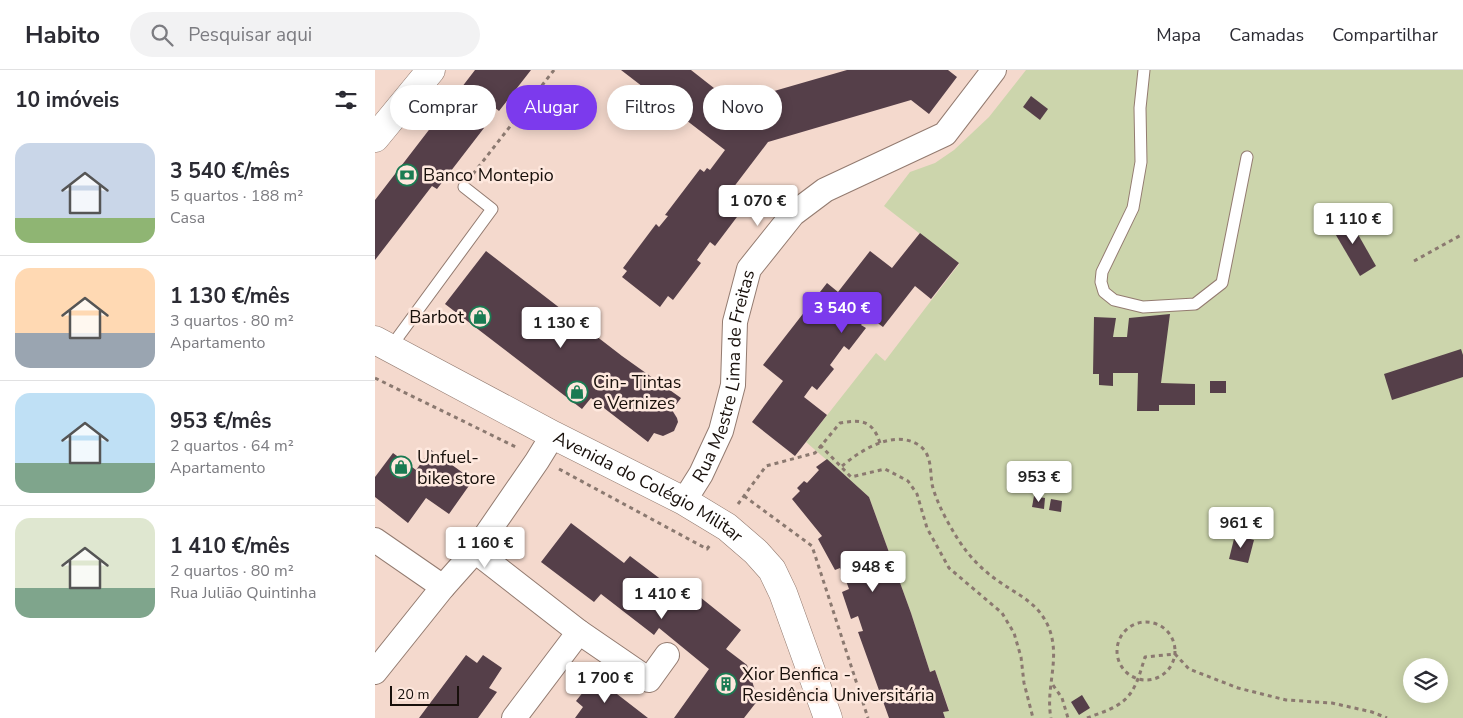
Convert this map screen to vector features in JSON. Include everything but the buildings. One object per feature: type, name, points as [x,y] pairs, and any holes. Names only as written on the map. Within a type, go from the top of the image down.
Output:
[{"type":"street","points":[[375,138],[431,70]]},
{"type":"street","name":"Rua Mestre Lima de Freitas","points":[[684,501],[701,474],[721,431],[733,385],[735,322],[749,269],[793,214],[825,190],[945,134],[994,70]]},
{"type":"street","name":"Avenida do Colégio Militar","points":[[383,344],[553,436],[684,501],[727,527],[756,552],[772,570],[783,594],[828,718]]},
{"type":"street","points":[[375,672],[475,551],[553,436]]},
{"type":"street","points":[[375,540],[443,588]]},
{"type":"street","points":[[475,551],[579,632],[649,680],[667,655]]},
{"type":"street","points":[[514,718],[579,632]]},
{"type":"lane","points":[[1145,70],[1140,108],[1141,162],[1133,208],[1106,265],[1101,282],[1104,292],[1114,300],[1143,307],[1195,304],[1222,282],[1247,157]]},
{"type":"lane","points":[[383,344],[492,209],[464,187]]},
{"type":"path","points":[[464,187],[554,70]]},
{"type":"path","points":[[1414,261],[1463,234]]},
{"type":"path","points":[[735,508],[766,466],[815,454],[820,445],[840,423],[859,421],[871,425],[880,443]]},
{"type":"path","points":[[842,466],[853,456],[880,443],[893,440],[906,440],[920,446],[928,454],[933,487],[947,521],[965,549],[994,578],[1019,593],[1038,610],[1048,627],[1054,645],[1051,718]]},
{"type":"path","points":[[820,445],[851,477],[885,469],[908,481],[917,494],[927,528],[949,568],[1002,613],[1014,633],[1021,657],[1024,683],[1033,718]]},
{"type":"path","points":[[744,496],[812,546],[868,718]]},
{"type":"path","points":[[1139,622],[1150,622],[1161,626],[1169,634],[1174,643],[1175,654],[1172,664],[1158,678],[1148,681],[1138,680],[1128,675],[1121,667],[1117,656],[1117,645],[1129,627],[1139,622]]},
{"type":"path","points":[[1087,718],[1123,702],[1135,688],[1145,657],[1175,654]]},
{"type":"path","points":[[1175,654],[1189,669],[1238,688],[1287,700],[1332,703],[1372,712],[1387,718]]},
{"type":"path","points":[[1052,684],[1062,698],[1069,718]]},
{"type":"green space","points":[[1026,70],[1463,70],[1463,718],[945,718],[943,712],[949,710],[935,670],[930,672],[869,497],[806,442],[876,353],[885,361],[959,264],[884,206],[910,172],[935,163],[954,150],[989,117]]},
{"type":"place","name":"Banco Montepio","points":[[407,175]]},
{"type":"place","name":"Barbot","points":[[480,317]]},
{"type":"place","name":"Cin- Tintas e Vernizes","points":[[577,392]]},
{"type":"place","name":"Unfuel- bike store","points":[[401,467]]},
{"type":"place","name":"Xior Benfica - Residência Universitária","points":[[726,684]]}]
